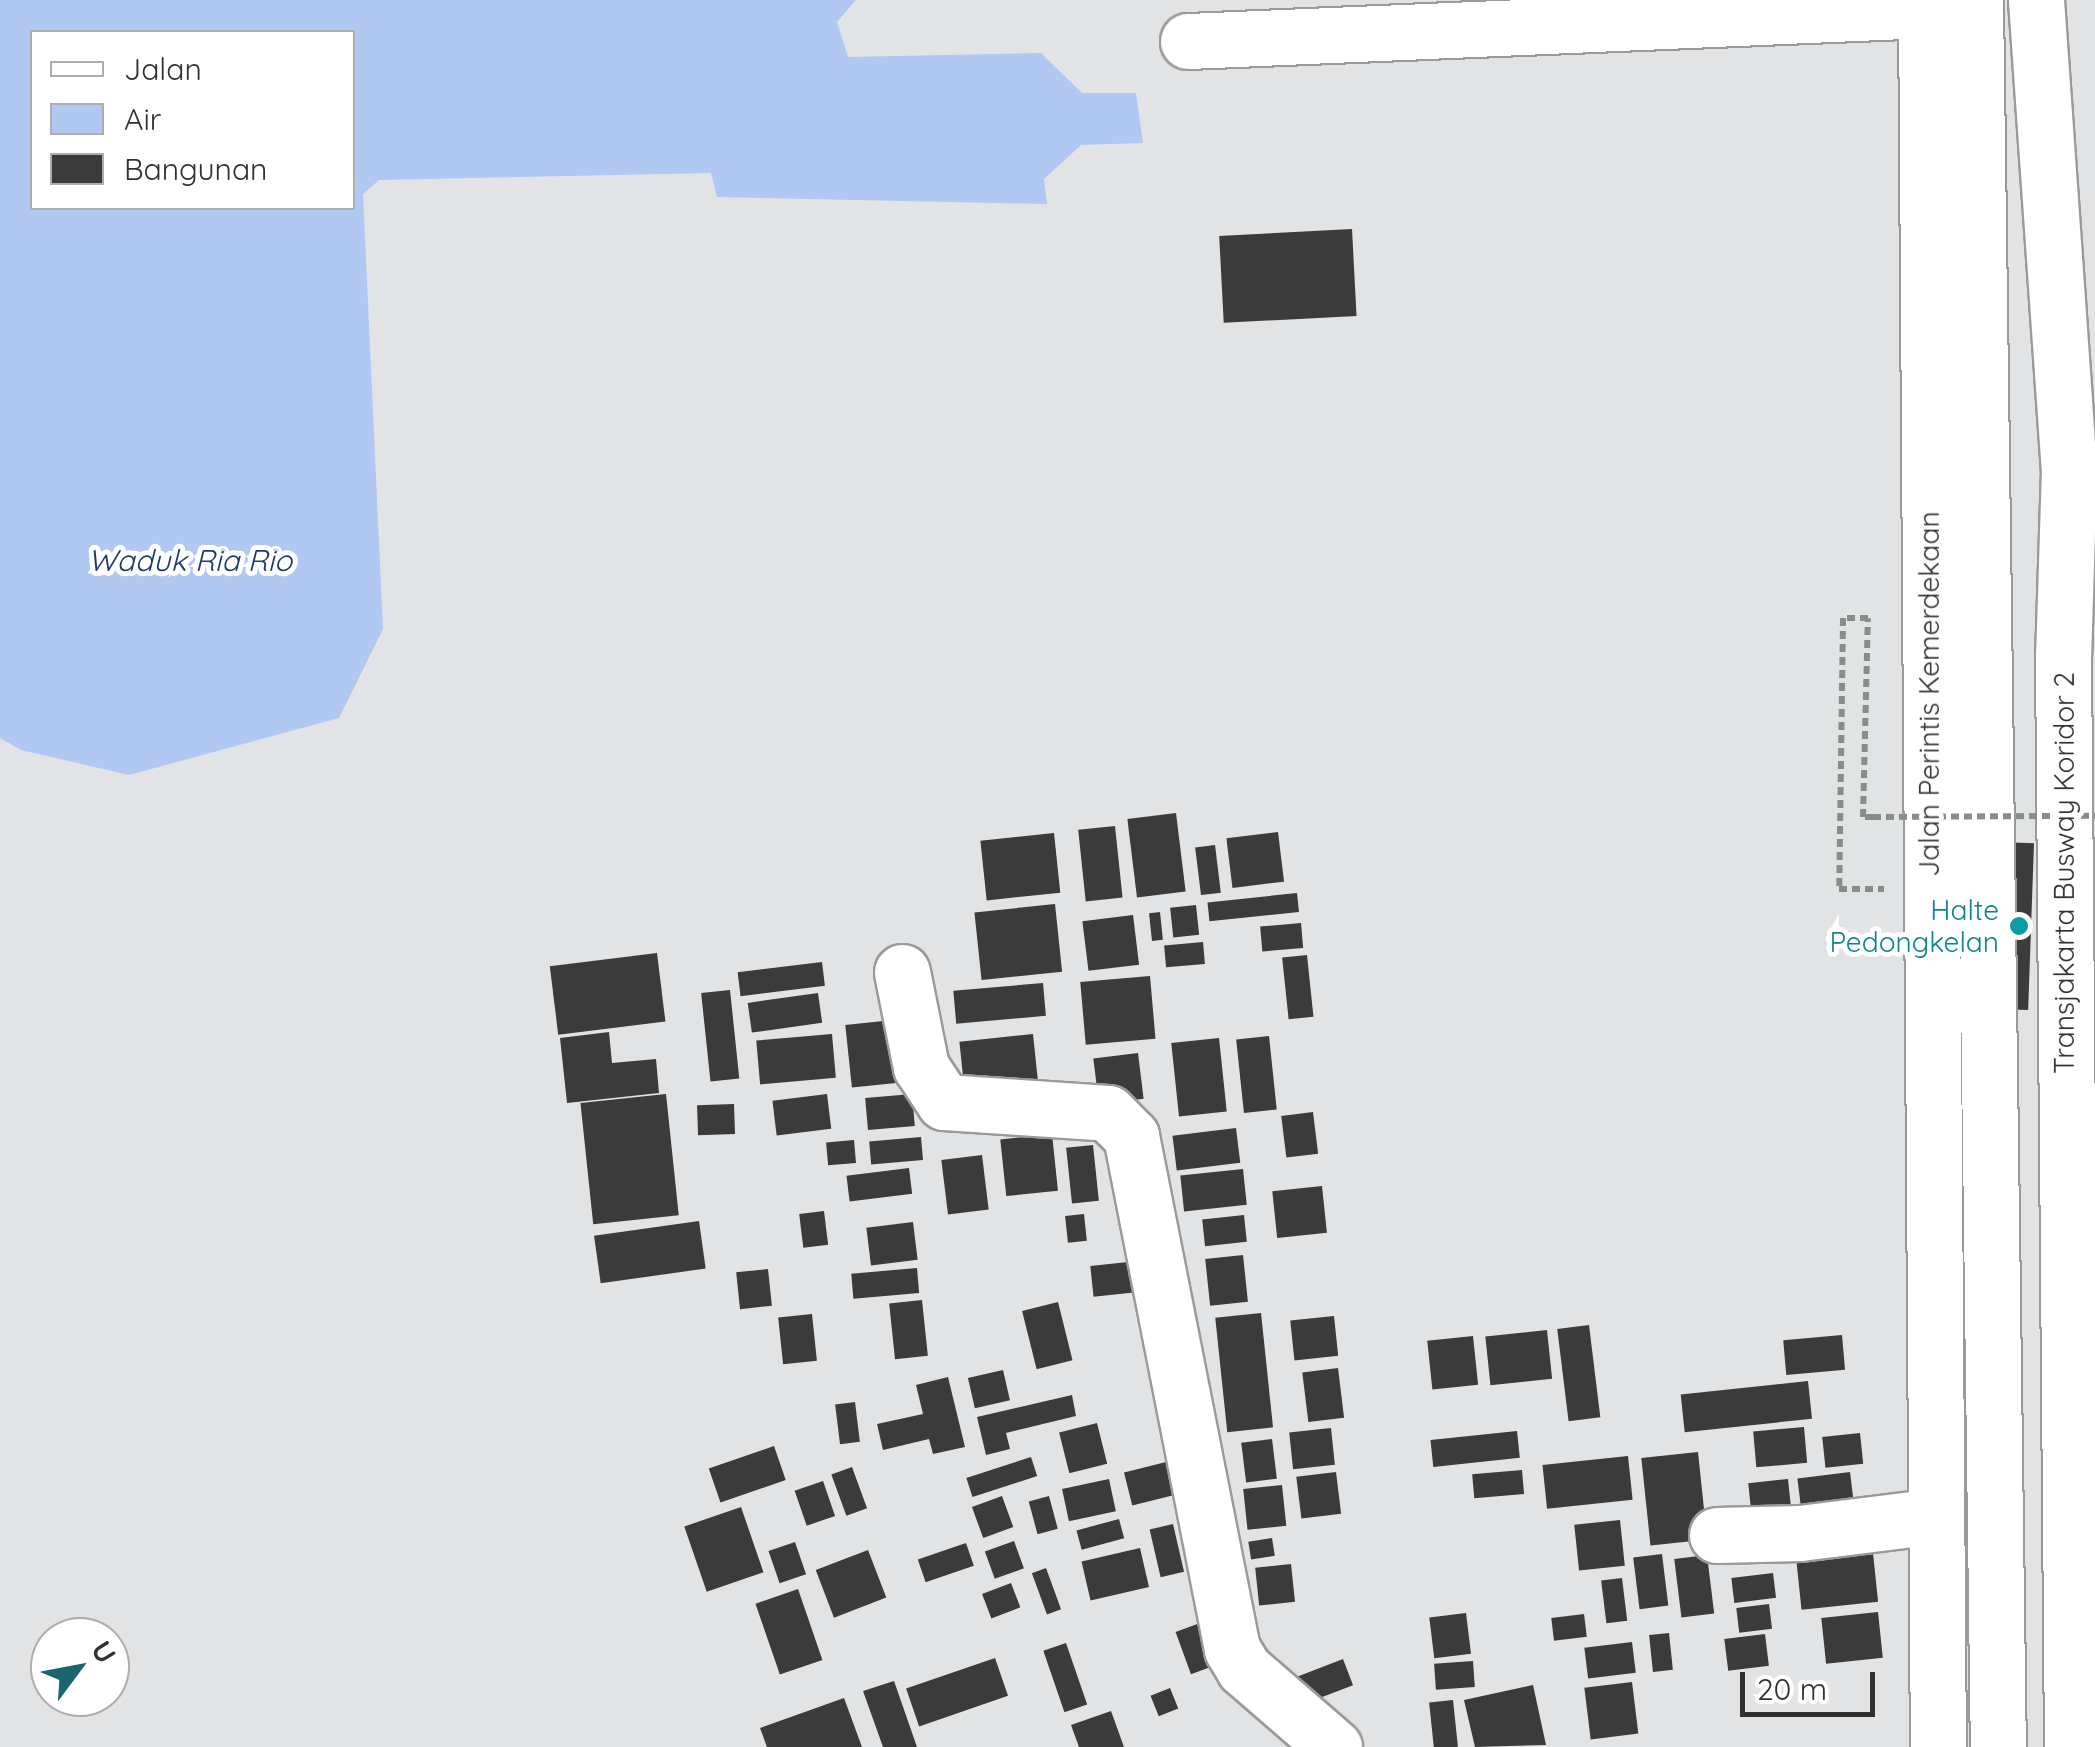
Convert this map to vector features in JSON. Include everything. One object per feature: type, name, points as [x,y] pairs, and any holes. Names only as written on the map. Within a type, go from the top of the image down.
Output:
[{"type":"main road","name":"Transjakarta Busway Koridor 2","points":[[2036,0],[2070,468],[2062,654],[2072,1747]]},
{"type":"main road","points":[[1188,41],[1943,3],[1998,1747]]},
{"type":"main road","name":"Jalan Perintis Kemerdekaan","points":[[1938,1747],[1930,890],[1943,3]]},
{"type":"main road","points":[[902,972],[921,1067],[944,1102],[1108,1113],[1131,1136],[1232,1649],[1244,1669],[1334,1747]]},
{"type":"main road","points":[[1717,1535],[1800,1533],[1936,1516]]},
{"type":"path","points":[[1930,890],[1839,889],[1843,618],[1868,618],[1863,817],[2095,816]]},
{"type":"water","name":"Waduk Ria Rio","points":[[0,0],[856,0],[837,22],[848,57],[1041,53],[1082,93],[1136,93],[1143,143],[1081,145],[1044,179],[1047,204],[717,197],[711,173],[379,180],[363,194],[383,629],[339,718],[129,775],[21,750],[0,738]]},
{"type":"building","points":[[1352,229],[1357,316],[1224,323],[1219,236]]},
{"type":"building","points":[[1176,813],[1186,891],[1137,897],[1127,819]]},
{"type":"building","points":[[1115,826],[1123,898],[1086,901],[1078,830]]},
{"type":"building","points":[[1278,832],[1284,882],[1232,888],[1226,838]]},
{"type":"building","points":[[1054,833],[1060,893],[987,900],[980,841]]},
{"type":"building","name":"Halte Pedongkelan","points":[[2000,842],[2034,843],[2028,1010],[1994,1009]]},
{"type":"building","points":[[1215,845],[1221,893],[1201,895],[1195,847]]},
{"type":"building","points":[[1297,893],[1299,912],[1209,921],[1207,902]]},
{"type":"building","points":[[1055,904],[1062,972],[982,980],[974,912]]},
{"type":"building","points":[[1196,905],[1199,935],[1173,938],[1170,908]]},
{"type":"building","points":[[1160,912],[1163,940],[1152,941],[1149,913]]},
{"type":"building","points":[[1133,915],[1139,965],[1088,971],[1082,921]]},
{"type":"building","points":[[1301,923],[1303,948],[1262,951],[1260,927]]},
{"type":"building","points":[[1203,942],[1205,964],[1166,967],[1164,945]]},
{"type":"building","points":[[657,953],[665,1021],[558,1035],[550,966]]},
{"type":"building","points":[[1307,955],[1313,1017],[1289,1019],[1282,958]]},
{"type":"building","points":[[822,962],[825,986],[741,996],[738,972]]},
{"type":"building","points":[[1150,976],[1155,1039],[1086,1045],[1080,982]]},
{"type":"building","points":[[1043,983],[1046,1016],[956,1024],[953,991]]},
{"type":"building","points":[[730,990],[739,1079],[710,1082],[701,993]]},
{"type":"building","points":[[818,993],[822,1023],[752,1033],[748,1003]]},
{"type":"building","points":[[902,1019],[909,1082],[852,1088],[845,1025]]},
{"type":"building","points":[[609,1032],[612,1063],[656,1059],[659,1093],[567,1103],[560,1038]]},
{"type":"building","points":[[832,1034],[836,1078],[760,1084],[756,1041]]},
{"type":"building","points":[[1033,1034],[1039,1096],[966,1103],[959,1042]]},
{"type":"building","points":[[1269,1036],[1277,1110],[1244,1113],[1236,1039]]},
{"type":"building","points":[[1219,1038],[1227,1112],[1179,1117],[1171,1043]]},
{"type":"building","points":[[1138,1053],[1144,1099],[1099,1104],[1093,1058]]},
{"type":"building","points":[[666,1094],[679,1215],[593,1224],[580,1103]]},
{"type":"building","points":[[827,1094],[831,1129],[777,1135],[772,1101]]},
{"type":"building","points":[[912,1094],[915,1126],[868,1130],[865,1098]]},
{"type":"building","points":[[734,1104],[735,1134],[698,1135],[697,1105]]},
{"type":"building","points":[[1313,1112],[1318,1154],[1286,1158],[1281,1116]]},
{"type":"building","points":[[1236,1128],[1240,1163],[1177,1171],[1172,1136]]},
{"type":"building","points":[[1052,1134],[1058,1191],[1006,1196],[1000,1139]]},
{"type":"building","points":[[921,1137],[923,1160],[871,1164],[869,1142]]},
{"type":"building","points":[[854,1140],[856,1163],[828,1165],[826,1142]]},
{"type":"building","points":[[1093,1145],[1099,1201],[1072,1204],[1066,1148]]},
{"type":"building","points":[[982,1155],[989,1210],[948,1215],[941,1160]]},
{"type":"building","points":[[909,1168],[912,1194],[850,1201],[846,1176]]},
{"type":"building","points":[[1243,1169],[1247,1205],[1184,1211],[1180,1176]]},
{"type":"building","points":[[1322,1186],[1327,1233],[1277,1238],[1272,1191]]},
{"type":"building","points":[[824,1211],[828,1245],[803,1248],[799,1214]]},
{"type":"building","points":[[1084,1214],[1087,1241],[1068,1243],[1065,1216]]},
{"type":"building","points":[[1244,1215],[1247,1242],[1205,1246],[1202,1219]]},
{"type":"building","points":[[699,1221],[706,1269],[601,1283],[594,1236]]},
{"type":"building","points":[[913,1222],[918,1260],[871,1265],[866,1228]]},
{"type":"building","points":[[1243,1255],[1248,1302],[1210,1306],[1205,1259]]},
{"type":"building","points":[[1147,1260],[1150,1291],[1094,1297],[1090,1266]]},
{"type":"building","points":[[917,1268],[919,1293],[853,1299],[851,1274]]},
{"type":"building","points":[[768,1269],[772,1306],[740,1309],[736,1272]]},
{"type":"building","points":[[922,1300],[928,1356],[895,1359],[889,1303]]},
{"type":"building","points":[[1058,1302],[1073,1360],[1037,1369],[1022,1311]]},
{"type":"building","points":[[1261,1313],[1273,1427],[1227,1432],[1215,1318]]},
{"type":"building","points":[[812,1314],[817,1361],[783,1364],[778,1318]]},
{"type":"building","points":[[1334,1316],[1338,1356],[1294,1360],[1290,1321]]},
{"type":"building","points":[[1589,1325],[1600,1417],[1569,1421],[1557,1329]]},
{"type":"building","points":[[1547,1330],[1552,1379],[1490,1385],[1485,1336]]},
{"type":"building","points":[[1842,1335],[1845,1370],[1786,1375],[1783,1340]]},
{"type":"building","points":[[1473,1336],[1478,1385],[1432,1390],[1427,1341]]},
{"type":"building","points":[[1338,1368],[1344,1418],[1308,1422],[1302,1372]]},
{"type":"building","points":[[1003,1370],[1010,1400],[975,1408],[968,1378]]},
{"type":"building","points":[[948,1377],[965,1447],[933,1454],[929,1439],[883,1450],[877,1424],[923,1414],[916,1385]]},
{"type":"building","points":[[1808,1381],[1812,1419],[1685,1432],[1681,1394]]},
{"type":"building","points":[[1072,1395],[1076,1416],[1006,1433],[1010,1449],[986,1455],[977,1417]]},
{"type":"building","points":[[855,1402],[860,1442],[840,1444],[835,1404]]},
{"type":"building","points":[[1097,1423],[1107,1464],[1069,1473],[1059,1432]]},
{"type":"building","points":[[1804,1427],[1807,1463],[1756,1467],[1753,1431]]},
{"type":"building","points":[[1331,1428],[1335,1465],[1293,1469],[1289,1432]]},
{"type":"building","points":[[1517,1431],[1520,1458],[1433,1467],[1430,1440]]},
{"type":"building","points":[[1860,1433],[1863,1464],[1825,1468],[1822,1437]]},
{"type":"building","points":[[1272,1439],[1277,1479],[1246,1482],[1241,1443]]},
{"type":"building","points":[[774,1446],[786,1480],[720,1503],[709,1468]]},
{"type":"building","points":[[1698,1452],[1707,1540],[1651,1545],[1641,1458]]},
{"type":"building","points":[[1190,1456],[1198,1489],[1132,1505],[1124,1472]]},
{"type":"building","points":[[1628,1456],[1633,1500],[1547,1509],[1542,1465]]},
{"type":"building","points":[[1031,1457],[1037,1476],[973,1497],[966,1478]]},
{"type":"building","points":[[852,1467],[867,1508],[846,1516],[831,1475]]},
{"type":"building","points":[[1522,1470],[1524,1494],[1474,1498],[1472,1474]]},
{"type":"building","points":[[1336,1472],[1341,1514],[1301,1519],[1296,1477]]},
{"type":"building","points":[[1850,1472],[1855,1512],[1802,1518],[1797,1478]]},
{"type":"building","points":[[1109,1479],[1116,1511],[1069,1521],[1062,1489]]},
{"type":"building","points":[[1788,1479],[1791,1508],[1751,1512],[1748,1483]]},
{"type":"building","points":[[823,1481],[835,1516],[807,1526],[795,1491]]},
{"type":"building","points":[[1282,1485],[1286,1526],[1247,1530],[1243,1489]]},
{"type":"building","points":[[1002,1496],[1013,1527],[983,1538],[972,1507]]},
{"type":"building","points":[[1049,1496],[1058,1529],[1038,1534],[1029,1501]]},
{"type":"building","points":[[741,1507],[763,1572],[707,1592],[684,1527]]},
{"type":"building","points":[[1119,1519],[1124,1538],[1082,1550],[1076,1530]]},
{"type":"building","points":[[1620,1520],[1625,1566],[1579,1571],[1574,1525]]},
{"type":"building","points":[[1173,1524],[1184,1572],[1161,1577],[1150,1529]]},
{"type":"building","points":[[1871,1534],[1878,1602],[1802,1610],[1794,1542]]},
{"type":"building","points":[[1272,1538],[1275,1556],[1251,1560],[1248,1542]]},
{"type":"building","points":[[1014,1541],[1024,1568],[995,1579],[985,1552]]},
{"type":"building","points":[[795,1542],[806,1574],[780,1583],[769,1551]]},
{"type":"building","points":[[966,1543],[974,1566],[926,1582],[918,1560]]},
{"type":"building","points":[[1140,1548],[1149,1587],[1091,1600],[1082,1561]]},
{"type":"building","points":[[868,1550],[886,1598],[834,1618],[816,1570]]},
{"type":"building","points":[[1662,1554],[1668,1606],[1640,1609],[1633,1558]]},
{"type":"building","points":[[1707,1555],[1714,1614],[1681,1618],[1674,1559]]},
{"type":"building","points":[[1291,1564],[1295,1602],[1259,1606],[1255,1568]]},
{"type":"building","points":[[1046,1568],[1061,1609],[1047,1614],[1032,1573]]},
{"type":"building","points":[[1773,1573],[1776,1598],[1734,1603],[1731,1578]]},
{"type":"building","points":[[1622,1578],[1627,1621],[1606,1623],[1601,1581]]},
{"type":"building","points":[[1011,1583],[1020,1607],[991,1618],[982,1594]]},
{"type":"building","points":[[798,1589],[822,1660],[780,1675],[755,1604]]},
{"type":"building","points":[[1769,1604],[1772,1629],[1739,1633],[1736,1608]]},
{"type":"building","points":[[1878,1612],[1883,1658],[1826,1664],[1821,1618]]},
{"type":"building","points":[[1466,1613],[1471,1654],[1434,1658],[1429,1618]]},
{"type":"building","points":[[1584,1614],[1587,1637],[1554,1641],[1551,1618]]},
{"type":"building","points":[[1200,1623],[1215,1665],[1191,1674],[1176,1632]]},
{"type":"building","points":[[1669,1633],[1673,1670],[1653,1672],[1649,1635]]},
{"type":"building","points":[[1765,1634],[1769,1666],[1728,1671],[1724,1639]]},
{"type":"building","points":[[1632,1642],[1636,1673],[1588,1679],[1584,1648]]},
{"type":"building","points":[[1066,1643],[1087,1704],[1064,1712],[1043,1651]]},
{"type":"building","points":[[995,1658],[1008,1696],[919,1726],[906,1689]]},
{"type":"building","points":[[1343,1659],[1353,1685],[1298,1706],[1288,1680]]},
{"type":"building","points":[[1473,1661],[1475,1687],[1436,1690],[1434,1664]]},
{"type":"building","points":[[894,1681],[917,1747],[883,1747],[863,1691]]},
{"type":"building","points":[[1632,1682],[1638,1734],[1591,1739],[1584,1688]]},
{"type":"building","points":[[1533,1685],[1546,1745],[1475,1747],[1464,1700]]},
{"type":"building","points":[[1170,1688],[1178,1708],[1159,1716],[1151,1696]]},
{"type":"building","points":[[844,1698],[862,1747],[767,1747],[760,1728]]},
{"type":"building","points":[[1453,1700],[1458,1747],[1434,1747],[1429,1703]]},
{"type":"building","points":[[1111,1711],[1124,1747],[1079,1747],[1071,1725]]},
{"type":"place","name":"Halte Pedongkelan","points":[[2019,926]]}]
